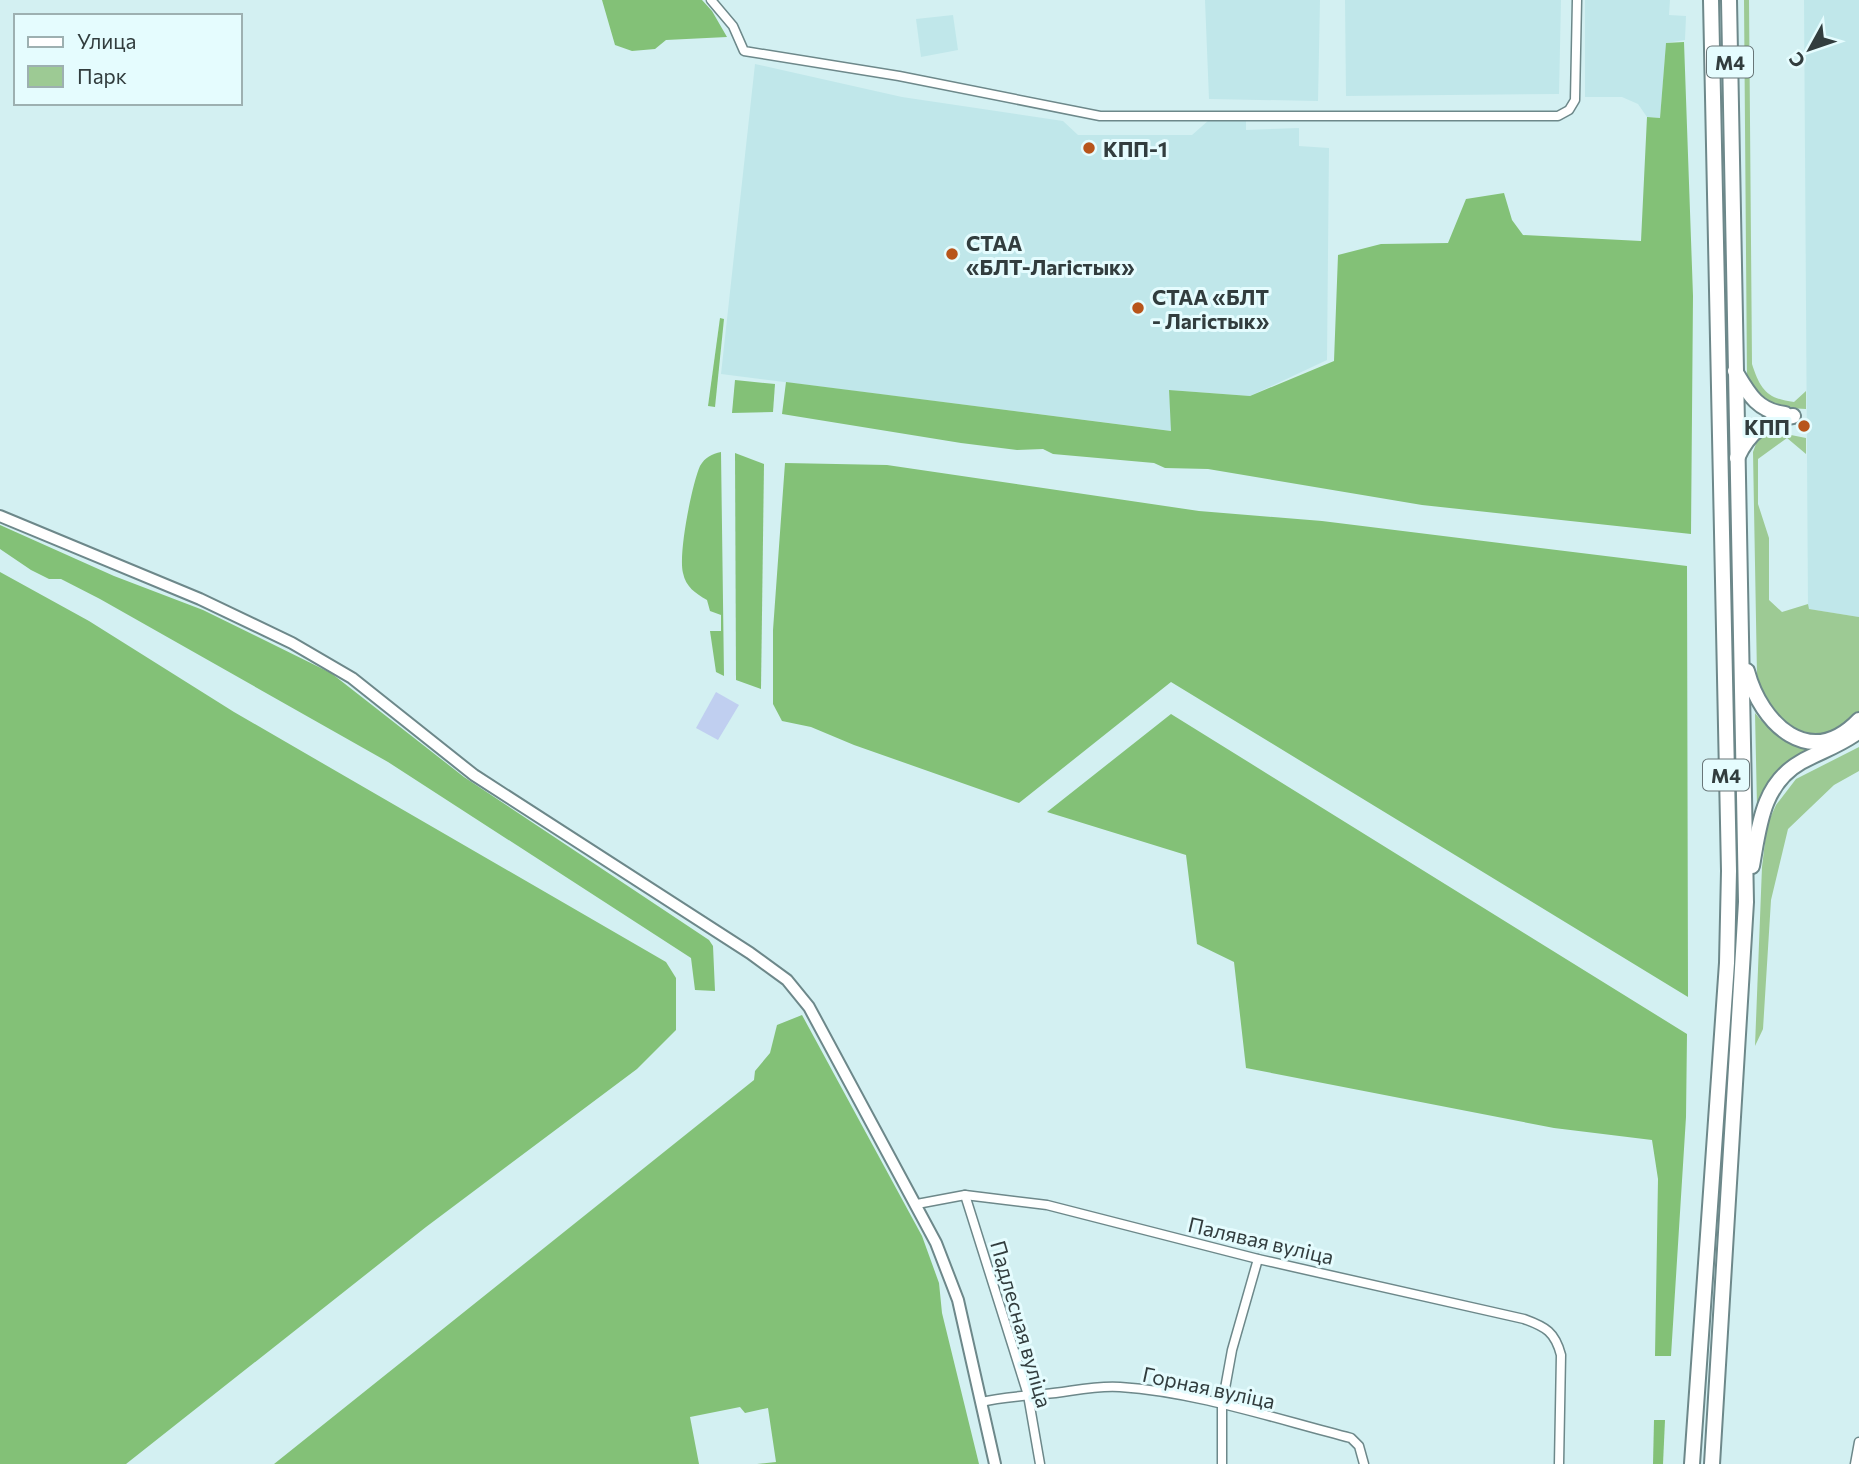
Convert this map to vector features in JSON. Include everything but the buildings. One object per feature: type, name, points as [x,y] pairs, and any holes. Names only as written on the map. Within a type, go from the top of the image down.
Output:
[{"type":"highway","name":"М4","points":[[1692,1464],[1727,963],[1729,871],[1711,0]]},
{"type":"highway","name":"М4","points":[[1712,1464],[1746,902],[1735,463],[1729,0]]},
{"type":"highway","points":[[1734,370],[1756,404],[1774,413],[1793,416],[1773,419],[1757,429],[1742,448],[1735,463]]},
{"type":"highway","points":[[1741,647],[1757,700],[1771,722],[1783,731],[1797,738],[1824,740],[1839,736],[1859,720]]},
{"type":"highway","points":[[1746,902],[1762,811],[1774,786],[1789,769],[1859,731]]},
{"type":"street","points":[[711,0],[733,26],[744,51],[900,76],[1100,116],[1166,117],[1330,114],[1558,116],[1569,110],[1575,100],[1577,0]]},
{"type":"street","points":[[0,516],[232,613],[352,678],[474,775],[769,967],[793,986],[808,1006],[917,1204],[953,1282],[995,1464]]},
{"type":"street","name":"Палявая вуліца","points":[[917,1204],[965,1195],[1047,1205],[1258,1259],[1524,1319],[1547,1327],[1557,1340],[1561,1355],[1559,1464]]},
{"type":"street","name":"Падлесная вуліца","points":[[965,1195],[1028,1395],[1040,1464]]},
{"type":"street","points":[[1222,1464],[1222,1405],[1232,1350],[1258,1259]]},
{"type":"street","name":"Горная вуліца","points":[[981,1402],[1118,1387],[1222,1405],[1351,1438],[1359,1446],[1364,1464]]},
{"type":"street","points":[[1855,1464],[1859,1442]]},
{"type":"shaded area","points":[[1205,0],[1320,0],[1318,101],[1209,99]]},
{"type":"shaded area","points":[[1345,0],[1561,0],[1559,94],[1346,96]]},
{"type":"shaded area","points":[[1585,0],[1670,0],[1669,15],[1686,16],[1685,40],[1666,43],[1660,118],[1647,117],[1638,104],[1622,97],[1585,97]]},
{"type":"shaded area","points":[[1804,0],[1859,0],[1859,617],[1808,609]]},
{"type":"shaded area","points":[[953,15],[958,50],[921,57],[916,19]]},
{"type":"shaded area","name":"СТАА «БЛТ - Лагістык»","points":[[755,64],[902,97],[1063,121],[1078,135],[1192,135],[1209,120],[1246,120],[1246,130],[1299,128],[1299,146],[1329,148],[1327,360],[1250,396],[1169,390],[1172,431],[721,374]]},
{"type":"shaded area","points":[[716,692],[739,705],[718,740],[696,728]]},
{"type":"green space","points":[[602,0],[702,0],[712,11],[727,37],[666,40],[655,49],[632,51],[615,45]]},
{"type":"green space","points":[[1744,0],[1749,0],[1752,364],[1762,386],[1777,398],[1794,402],[1806,391],[1806,409],[1771,404],[1759,395],[1747,378]]},
{"type":"green space","points":[[1684,42],[1693,296],[1691,534],[1422,505],[1208,469],[1165,468],[1154,463],[1053,454],[1043,449],[1017,450],[961,443],[782,414],[786,382],[1171,431],[1169,390],[1250,396],[1334,361],[1338,255],[1381,244],[1448,243],[1466,199],[1504,193],[1512,220],[1523,235],[1641,241],[1647,117],[1660,118],[1666,43]]},
{"type":"green space","points":[[720,318],[724,319],[715,407],[708,406]]},
{"type":"green space","points":[[735,380],[775,384],[773,412],[732,413]]},
{"type":"green space","points":[[1775,427],[1790,427],[1791,435],[1806,438],[1806,454],[1787,438],[1758,459],[1758,504],[1769,538],[1769,600],[1782,612],[1808,604],[1809,609],[1859,617],[1859,711],[1844,727],[1828,735],[1812,737],[1797,733],[1784,725],[1772,712],[1757,676],[1753,452],[1757,441]]},
{"type":"green space","points":[[721,452],[724,676],[716,672],[710,631],[721,631],[721,615],[710,611],[707,600],[689,586],[684,578],[682,564],[687,519],[700,466],[704,460]]},
{"type":"green space","points":[[735,453],[764,464],[761,689],[736,680]]},
{"type":"green space","points":[[785,463],[887,465],[1199,511],[1322,521],[1687,566],[1688,997],[1171,682],[1019,803],[854,745],[811,727],[782,721],[773,704],[773,630]]},
{"type":"green space","points":[[0,525],[114,576],[203,610],[331,673],[464,777],[709,940],[713,946],[715,991],[695,990],[691,958],[388,762],[100,599],[61,579],[49,579],[31,570],[0,549]]},
{"type":"green space","points":[[0,572],[89,621],[234,712],[666,962],[676,978],[676,1030],[637,1069],[426,1227],[126,1464],[0,1464]]},
{"type":"green space","points":[[1755,713],[1780,736],[1808,742],[1832,741],[1778,772],[1757,806]]},
{"type":"green space","points":[[1171,714],[1687,1034],[1686,1117],[1671,1356],[1655,1356],[1658,1179],[1652,1140],[1554,1128],[1246,1068],[1234,962],[1197,944],[1186,855],[1047,812]]},
{"type":"green space","points":[[1859,747],[1859,771],[1834,785],[1788,829],[1771,900],[1763,1029],[1755,1046],[1762,867],[1767,825],[1776,805],[1796,779]]},
{"type":"green space","points":[[802,1015],[922,1236],[939,1283],[942,1313],[979,1464],[757,1464],[776,1462],[768,1408],[745,1413],[740,1407],[690,1417],[699,1464],[274,1464],[754,1080],[755,1071],[770,1053],[777,1025]]},
{"type":"green space","points":[[1654,1420],[1665,1420],[1663,1464],[1653,1464]]},
{"type":"place","name":"КПП-1","points":[[1089,148]]},
{"type":"place","name":"СТАА «БЛТ-Лагістык»","points":[[952,254]]},
{"type":"place","name":"СТАА «БЛТ - Лагістык»","points":[[1138,308]]},
{"type":"place","name":"КПП","points":[[1804,426]]}]
